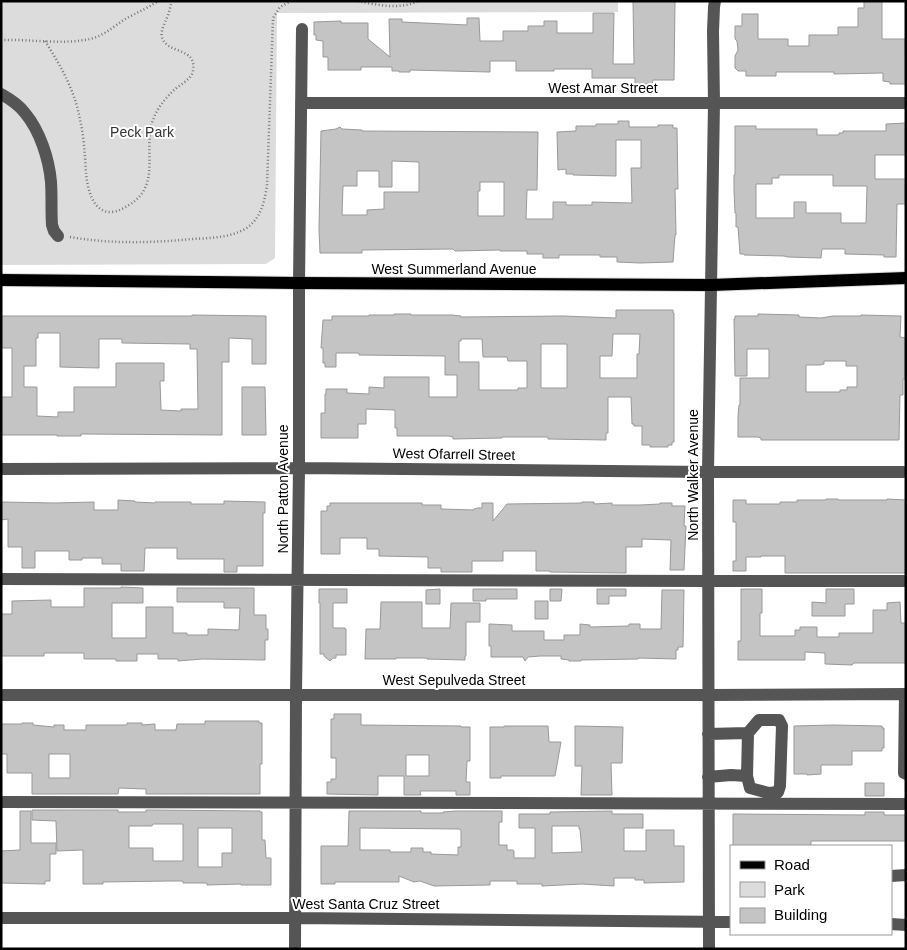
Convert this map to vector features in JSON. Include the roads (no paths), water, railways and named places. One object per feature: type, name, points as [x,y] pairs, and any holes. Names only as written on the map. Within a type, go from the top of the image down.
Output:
[{"type":"main road","name":"West Summerland Avenue","points":[[1,280],[711,285],[906,278]]},
{"type":"street","name":"North Walker Avenue","points":[[709,949],[708,472],[714,104],[713,31],[716,1]]},
{"type":"street","name":"North Patton Avenue","points":[[295,949],[302,29]]},
{"type":"street","points":[[1,94],[26,114],[42,144],[50,175],[52,225],[58,236]]},
{"type":"street","name":"West Amar Street","points":[[301,103],[906,104]]},
{"type":"street","name":"West Ofarrell Street","points":[[1,470],[299,468],[906,472]]},
{"type":"street","points":[[1,579],[906,581]]},
{"type":"street","name":"West Sepulveda Street","points":[[1,694],[296,696],[906,694]]},
{"type":"street","points":[[906,694],[904,773],[906,774]]},
{"type":"street","points":[[759,720],[779,720],[782,726],[780,786],[778,792],[769,793],[750,788],[747,776],[748,733],[759,720]]},
{"type":"street","points":[[708,734],[748,733]]},
{"type":"street","points":[[708,777],[747,776]]},
{"type":"street","points":[[1,802],[906,804]]},
{"type":"street","points":[[892,876],[906,876]]},
{"type":"street","name":"West Santa Cruz Street","points":[[1,918],[295,918],[730,922]]},
{"type":"street","points":[[892,924],[906,924]]},
{"type":"park label","name":"Peck Park","points":[[142,132]]}]
